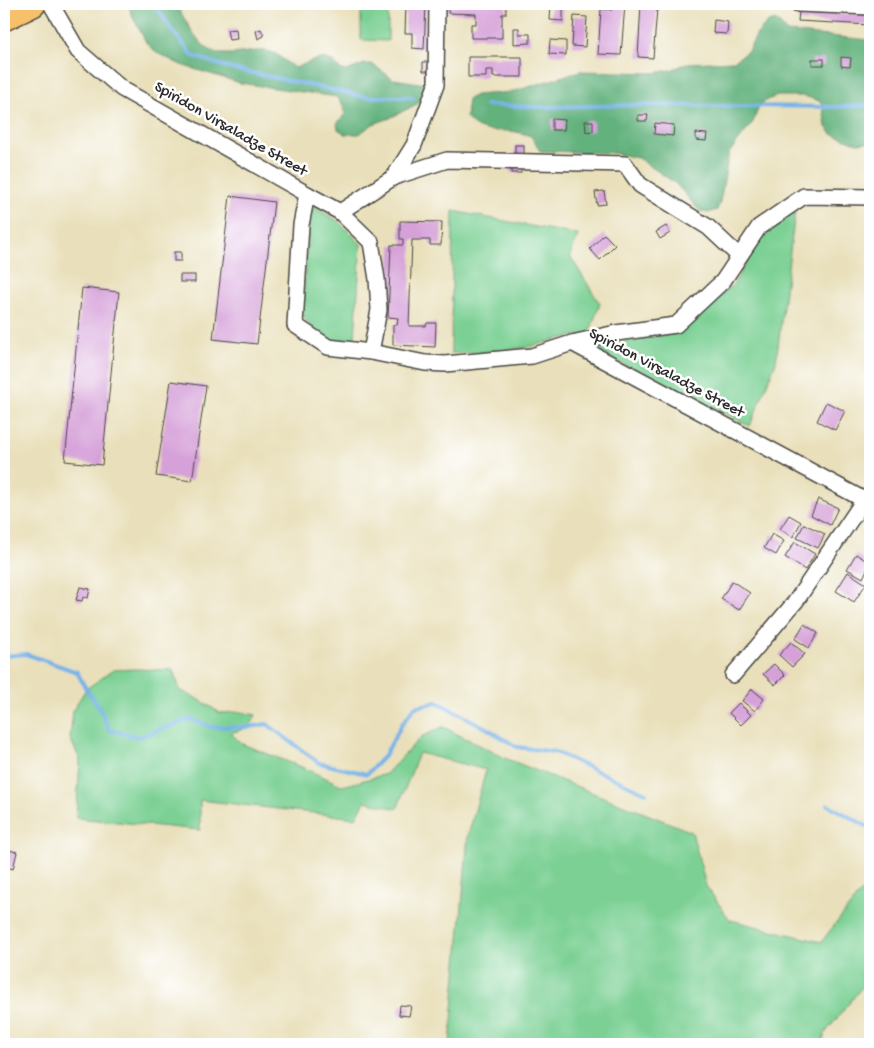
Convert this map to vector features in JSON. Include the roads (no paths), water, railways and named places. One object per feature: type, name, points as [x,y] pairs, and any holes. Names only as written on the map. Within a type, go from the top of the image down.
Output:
[{"type":"highway","points":[[4,18],[33,4]]},
{"type":"street","name":"Spiridon Virsaladze Street","points":[[50,4],[78,50],[122,89],[307,194],[301,225],[295,325],[328,347],[371,352],[425,363],[445,364],[532,356],[572,343],[867,502]]},
{"type":"street","points":[[394,177],[414,145],[436,85],[437,4]]},
{"type":"street","points":[[798,4],[870,7]]},
{"type":"street","points":[[340,212],[394,177],[447,160],[625,164],[640,185],[708,227],[739,256]]},
{"type":"street","points":[[307,194],[340,212],[371,242],[378,278],[379,310],[371,352]]},
{"type":"street","points":[[572,343],[616,333],[676,326],[723,281],[759,227],[804,196],[870,197]]},
{"type":"street","points":[[733,675],[796,601],[867,502]]},
{"type":"waterway","points":[[154,4],[193,56],[233,69],[366,97],[413,97]]},
{"type":"waterway","points":[[486,105],[542,107],[641,105],[834,107],[870,105]]},
{"type":"waterway","points":[[4,656],[26,654],[77,672],[99,707],[109,730],[139,737],[190,719],[212,727],[250,727],[267,724],[319,763],[367,774],[385,755],[402,724],[415,707],[437,702],[517,747],[555,752],[646,793]]},
{"type":"waterway","points":[[828,805],[870,828]]}]
